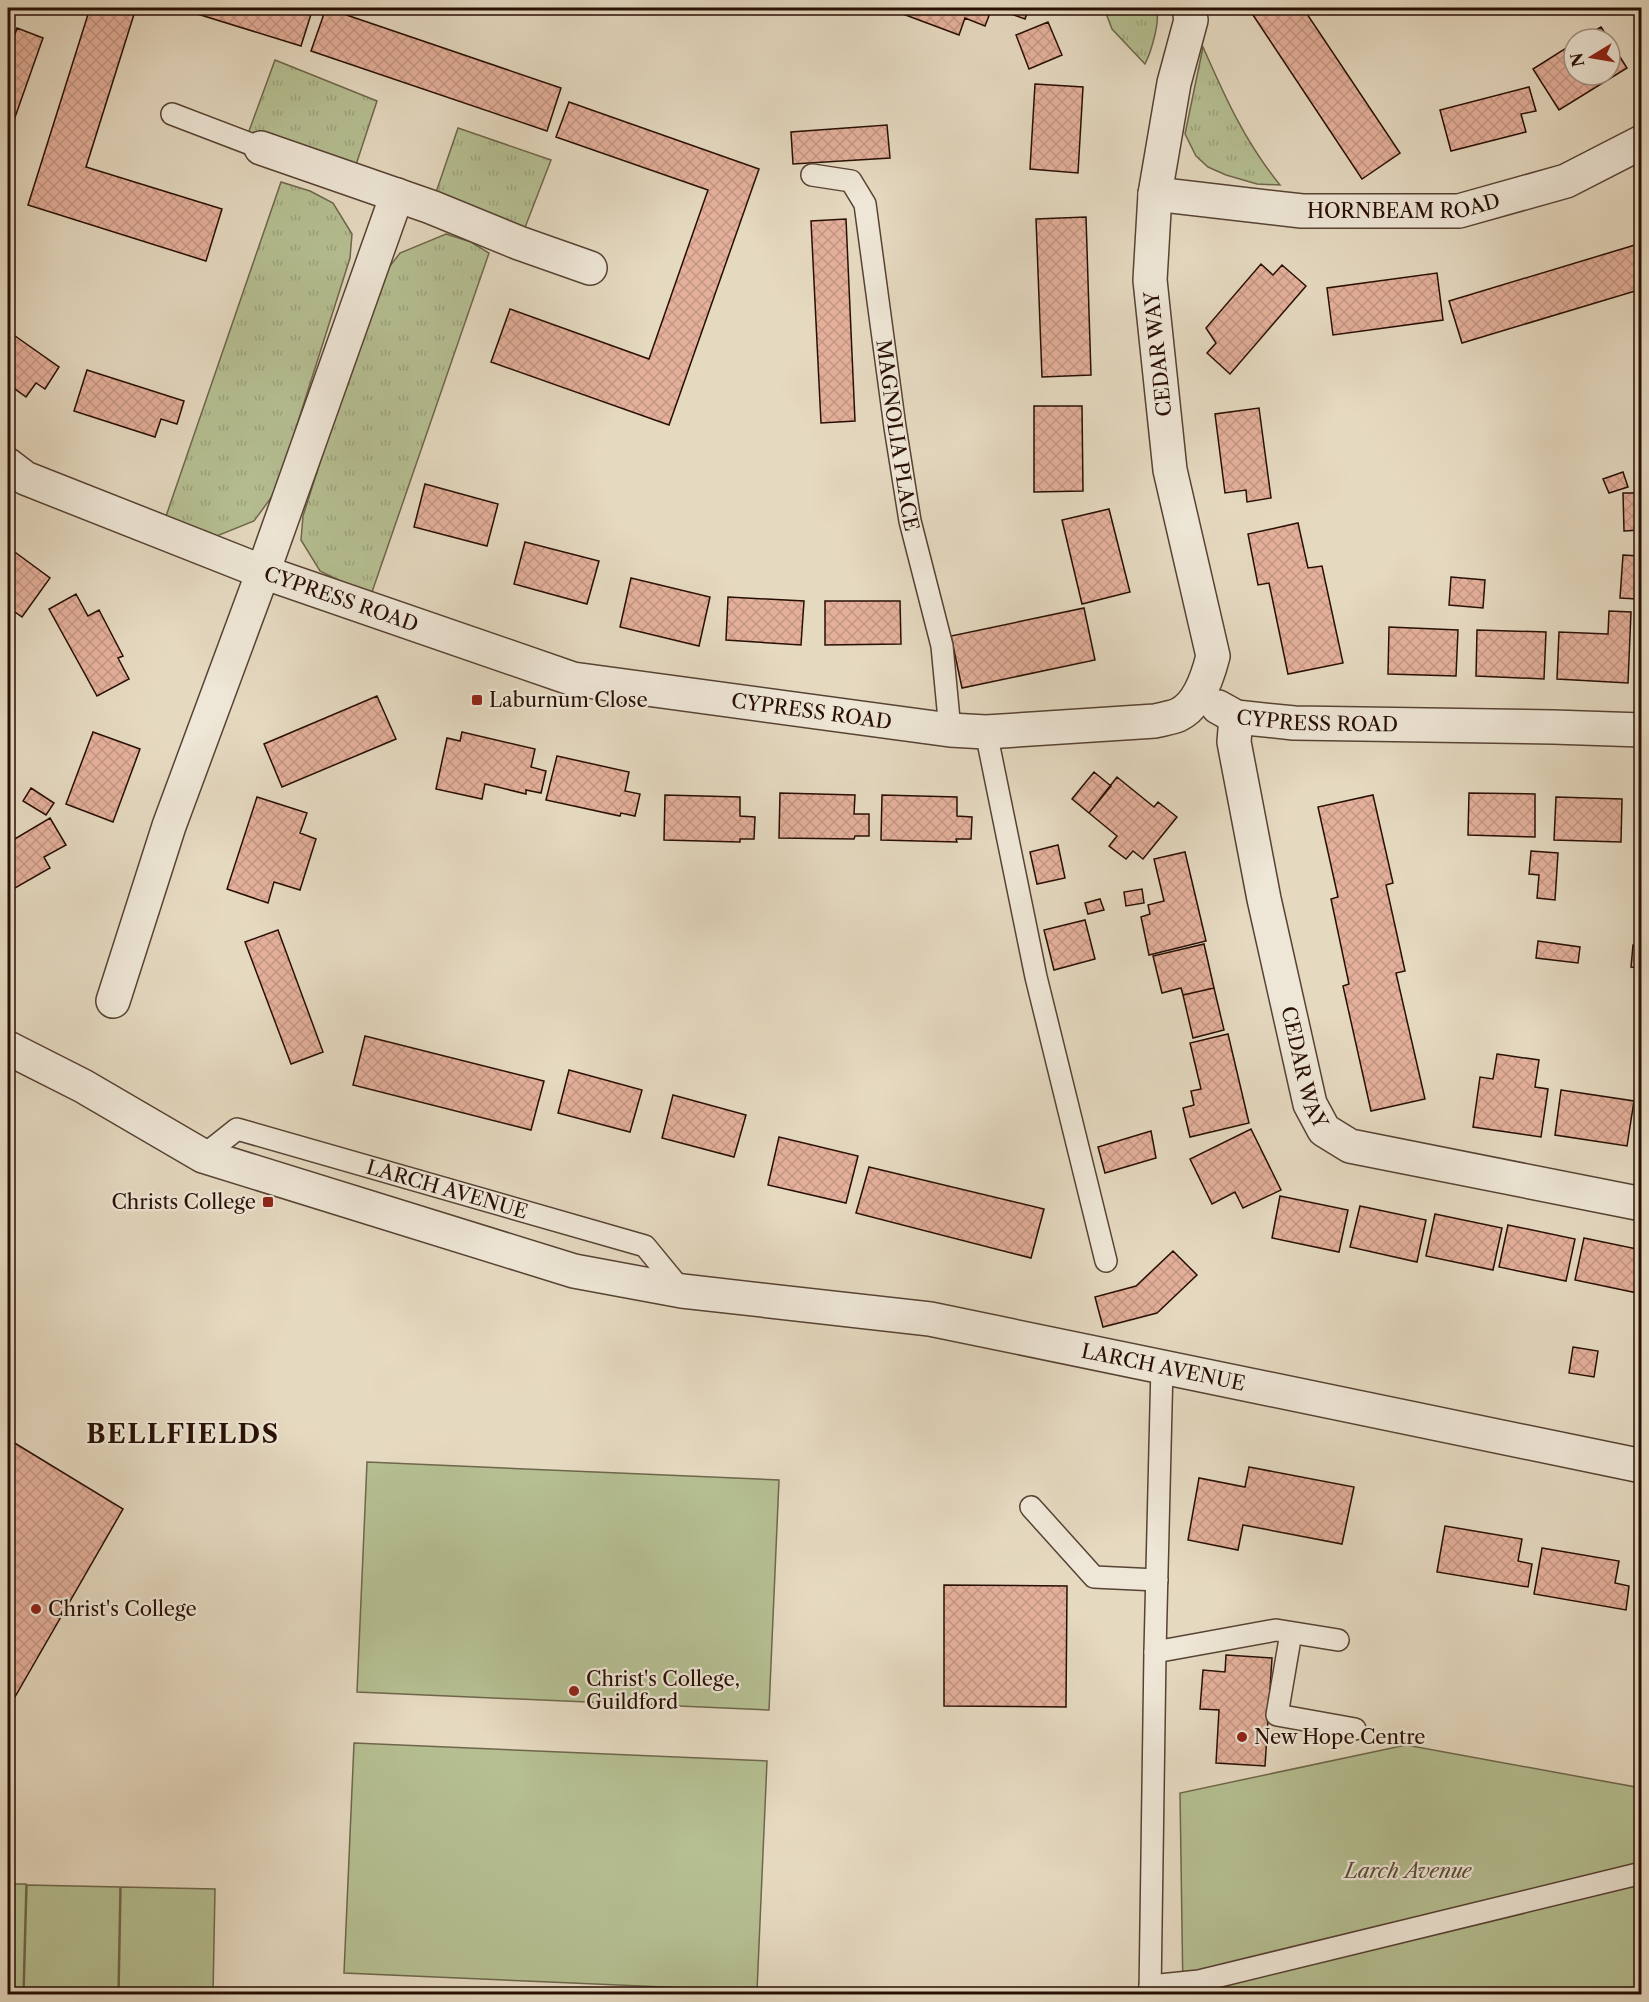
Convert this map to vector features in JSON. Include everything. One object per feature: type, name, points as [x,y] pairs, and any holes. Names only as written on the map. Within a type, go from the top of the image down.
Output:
[{"type":"street","name":"CEDAR WAY","points":[[1189,8],[1191,20],[1174,83],[1155,194],[1150,280],[1170,470],[1213,656],[1208,676],[1197,697]]},
{"type":"street","name":"HORNBEAM ROAD","points":[[1155,194],[1302,211],[1459,211],[1566,181],[1641,141]]},
{"type":"street","points":[[261,148],[397,195],[590,268]]},
{"type":"street","points":[[113,1000],[169,826],[397,195]]},
{"type":"street","name":"CYPRESS ROAD","points":[[8,465],[25,478],[262,572],[573,679],[950,730],[986,732],[1155,721],[1179,715],[1197,697],[1236,717],[1294,723],[1641,730]]},
{"type":"street","name":"CEDAR WAY","points":[[1236,717],[1234,742],[1264,899],[1310,1104],[1324,1130],[1350,1146],[1641,1204]]},
{"type":"street","name":"LARCH AVENUE","points":[[8,1048],[83,1086],[203,1156],[574,1271],[682,1291],[930,1319],[1641,1466]]},
{"type":"lane","points":[[172,114],[261,148]]},
{"type":"lane","name":"MAGNOLIA PLACE","points":[[812,175],[851,181],[865,204],[908,509],[942,646],[950,730]]},
{"type":"lane","points":[[986,732],[1036,977],[1106,1261]]},
{"type":"lane","name":"LARCH AVENUE","points":[[203,1156],[237,1129],[249,1132],[645,1246],[682,1291]]},
{"type":"lane","points":[[1162,1366],[1150,1990],[1199,1981],[1641,1873]]},
{"type":"lane","points":[[1031,1507],[1094,1577],[1157,1581]]},
{"type":"lane","points":[[1155,1652],[1276,1630],[1338,1640]]},
{"type":"lane","points":[[1291,1633],[1277,1715],[1355,1729]]},
{"type":"green space","points":[[1104,8],[1156,8],[1156,28],[1145,64],[1112,29]]},
{"type":"green space","points":[[1203,47],[1246,136],[1280,185],[1257,184],[1226,175],[1208,167],[1196,156],[1185,134]]},
{"type":"green space","points":[[275,60],[377,101],[351,180],[245,142]]},
{"type":"green space","points":[[458,128],[551,160],[519,243],[431,207]]},
{"type":"green space","points":[[281,182],[310,191],[333,203],[352,234],[350,258],[276,491],[254,521],[207,540],[164,522]]},
{"type":"green space","points":[[446,234],[471,242],[489,253],[372,592],[344,583],[320,571],[301,540],[303,516],[377,283],[400,253]]},
{"type":"green space","points":[[367,1462],[779,1480],[769,1710],[357,1692]]},
{"type":"green space","points":[[354,1743],[767,1761],[757,1991],[344,1973]]},
{"type":"green space","name":"Larch Avenue","points":[[1406,1745],[1641,1788],[1641,1994],[1183,1994],[1180,1793]]},
{"type":"green space","points":[[8,1884],[26,1884],[23,1994],[8,1994]]},
{"type":"green space","points":[[27,1885],[120,1887],[118,1994],[24,1994]]},
{"type":"green space","points":[[121,1887],[215,1889],[213,1994],[119,1994]]},
{"type":"building","points":[[90,8],[136,8],[86,167],[222,209],[206,261],[28,205]]},
{"type":"building","points":[[178,8],[301,8],[312,11],[301,46]]},
{"type":"building","points":[[326,8],[561,88],[547,131],[311,51]]},
{"type":"building","points":[[906,8],[992,8],[985,26],[965,18],[959,35],[903,14]]},
{"type":"building","points":[[994,8],[1029,8],[1025,19]]},
{"type":"building","points":[[1303,8],[1400,153],[1362,179],[1249,9]]},
{"type":"building","points":[[1048,22],[1062,55],[1029,69],[1016,35]]},
{"type":"building","points":[[17,28],[43,38],[8,137],[8,55]]},
{"type":"building","points":[[1562,51],[1562,87],[1596,87],[1559,110],[1533,69]]},
{"type":"building","points":[[1622,60],[1627,68],[1622,71]]},
{"type":"building","points":[[1035,84],[1083,87],[1078,173],[1030,169]]},
{"type":"building","points":[[1529,87],[1536,111],[1521,114],[1526,132],[1451,151],[1440,110]]},
{"type":"building","points":[[569,102],[759,169],[669,425],[491,362],[510,309],[649,359],[708,190],[556,137]]},
{"type":"building","points":[[887,125],[890,158],[793,164],[791,132]]},
{"type":"building","points":[[1086,217],[1091,375],[1042,377],[1036,219]]},
{"type":"building","points":[[846,219],[855,421],[821,423],[811,221]]},
{"type":"building","points":[[1635,245],[1642,268],[1642,289],[1462,343],[1449,301]]},
{"type":"building","points":[[1261,264],[1273,275],[1282,265],[1306,286],[1230,374],[1207,353],[1216,343],[1206,328]]},
{"type":"building","points":[[1437,273],[1443,320],[1333,335],[1327,288]]},
{"type":"building","points":[[8,331],[59,367],[45,389],[36,383],[26,397],[8,384]]},
{"type":"building","points":[[87,370],[184,401],[177,424],[161,419],[155,437],[74,411]]},
{"type":"building","points":[[1034,406],[1082,406],[1083,491],[1034,492]]},
{"type":"building","points":[[1259,408],[1271,498],[1247,502],[1246,490],[1225,493],[1215,414]]},
{"type":"building","points":[[1623,472],[1628,487],[1609,493],[1603,479]]},
{"type":"building","points":[[425,484],[498,504],[487,546],[414,527]]},
{"type":"building","points":[[1623,493],[1642,493],[1641,530],[1624,531]]},
{"type":"building","points":[[1109,509],[1130,592],[1082,604],[1062,520]]},
{"type":"building","points":[[1298,523],[1308,568],[1322,566],[1343,663],[1288,674],[1269,583],[1258,585],[1248,534]]},
{"type":"building","points":[[525,542],[599,561],[587,604],[514,584]]},
{"type":"building","points":[[8,547],[50,578],[22,617],[8,607]]},
{"type":"building","points":[[1623,555],[1639,556],[1637,599],[1620,598]]},
{"type":"building","points":[[1451,577],[1485,580],[1483,608],[1449,605]]},
{"type":"building","points":[[631,578],[710,597],[699,646],[620,627]]},
{"type":"building","points":[[76,594],[88,616],[99,610],[123,656],[118,658],[129,679],[97,696],[49,609]]},
{"type":"building","points":[[728,597],[804,601],[801,645],[726,640]]},
{"type":"building","points":[[825,601],[900,601],[901,644],[825,645]]},
{"type":"building","points":[[1084,608],[1095,660],[962,688],[951,636]]},
{"type":"building","points":[[1609,611],[1631,612],[1628,683],[1557,679],[1559,632],[1608,634]]},
{"type":"building","points":[[1389,627],[1458,630],[1456,676],[1388,674]]},
{"type":"building","points":[[1477,630],[1546,632],[1544,679],[1476,676]]},
{"type":"building","points":[[377,696],[396,739],[282,787],[264,744]]},
{"type":"building","points":[[93,732],[140,749],[113,822],[66,804]]},
{"type":"building","points":[[462,732],[535,749],[531,767],[546,771],[541,793],[526,790],[526,794],[485,784],[482,799],[436,789],[447,738],[460,741]]},
{"type":"building","points":[[557,756],[629,772],[625,791],[640,794],[635,816],[621,813],[620,816],[546,800]]},
{"type":"building","points":[[1094,772],[1111,786],[1089,813],[1072,799]]},
{"type":"building","points":[[1117,777],[1154,807],[1158,802],[1177,817],[1143,859],[1133,851],[1126,859],[1109,846],[1117,836],[1089,813]]},
{"type":"building","points":[[31,788],[54,803],[46,815],[23,801]]},
{"type":"building","points":[[780,793],[855,795],[854,814],[869,814],[869,836],[855,836],[854,839],[779,838]]},
{"type":"building","points":[[1469,793],[1535,794],[1535,837],[1468,835]]},
{"type":"building","points":[[665,795],[740,797],[740,816],[755,817],[754,839],[740,839],[740,842],[664,840]]},
{"type":"building","points":[[882,795],[957,797],[957,816],[972,817],[971,839],[956,839],[957,842],[881,840]]},
{"type":"building","points":[[1373,795],[1393,883],[1386,885],[1405,971],[1396,973],[1425,1099],[1371,1111],[1343,986],[1349,984],[1331,899],[1338,897],[1318,807]]},
{"type":"building","points":[[257,797],[307,813],[300,833],[316,839],[300,890],[274,882],[268,903],[227,889]]},
{"type":"building","points":[[1556,797],[1622,799],[1621,842],[1554,840]]},
{"type":"building","points":[[1640,801],[1642,801],[1642,843],[1639,843]]},
{"type":"building","points":[[50,818],[66,845],[44,857],[50,868],[8,892],[8,843]]},
{"type":"building","points":[[1058,845],[1065,878],[1037,884],[1030,852]]},
{"type":"building","points":[[1531,851],[1558,853],[1555,900],[1537,898],[1539,875],[1529,874]]},
{"type":"building","points":[[1185,852],[1206,941],[1149,955],[1141,917],[1150,914],[1148,905],[1164,901],[1154,859]]},
{"type":"building","points":[[1142,889],[1144,903],[1126,906],[1124,892]]},
{"type":"building","points":[[1100,899],[1104,910],[1088,914],[1085,903]]},
{"type":"building","points":[[1085,920],[1095,959],[1054,970],[1044,930]]},
{"type":"building","points":[[278,930],[323,1052],[291,1064],[245,942]]},
{"type":"building","points":[[1538,941],[1580,947],[1578,963],[1536,958]]},
{"type":"building","points":[[1204,944],[1214,988],[1183,995],[1181,988],[1162,993],[1153,956]]},
{"type":"building","points":[[1633,945],[1642,946],[1642,968],[1631,967]]},
{"type":"building","points":[[1214,988],[1224,1030],[1193,1038],[1183,995]]},
{"type":"building","points":[[1228,1034],[1249,1123],[1190,1137],[1183,1108],[1194,1105],[1191,1091],[1201,1089],[1190,1043]]},
{"type":"building","points":[[365,1036],[544,1081],[531,1130],[353,1085]]},
{"type":"building","points":[[1497,1054],[1539,1060],[1535,1087],[1548,1089],[1541,1137],[1473,1127],[1480,1077],[1493,1079]]},
{"type":"building","points":[[569,1070],[642,1090],[630,1132],[558,1113]]},
{"type":"building","points":[[1561,1090],[1634,1101],[1627,1146],[1555,1135]]},
{"type":"building","points":[[673,1095],[746,1115],[734,1157],[662,1138]]},
{"type":"building","points":[[1251,1129],[1281,1190],[1243,1208],[1235,1192],[1212,1204],[1190,1159]]},
{"type":"building","points":[[1151,1131],[1156,1158],[1105,1173],[1098,1147]]},
{"type":"building","points":[[779,1137],[858,1156],[846,1203],[768,1185]]},
{"type":"building","points":[[869,1167],[1044,1209],[1031,1258],[856,1213]]},
{"type":"building","points":[[1280,1196],[1348,1210],[1339,1252],[1272,1238]]},
{"type":"building","points":[[1360,1206],[1426,1220],[1417,1262],[1350,1247]]},
{"type":"building","points":[[1435,1214],[1502,1228],[1493,1270],[1426,1256]]},
{"type":"building","points":[[1508,1225],[1575,1239],[1566,1281],[1499,1267]]},
{"type":"building","points":[[1584,1238],[1642,1250],[1642,1294],[1575,1280]]},
{"type":"building","points":[[1173,1251],[1197,1275],[1157,1313],[1103,1327],[1095,1297],[1136,1286]]},
{"type":"building","points":[[1573,1347],[1598,1351],[1594,1377],[1569,1373]]},
{"type":"building","name":"Christ's College","points":[[8,1439],[123,1509],[8,1709]]},
{"type":"building","points":[[1249,1467],[1354,1487],[1342,1544],[1243,1525],[1238,1550],[1188,1540],[1199,1478],[1245,1487]]},
{"type":"building","points":[[1445,1526],[1522,1539],[1518,1561],[1532,1564],[1528,1587],[1437,1572]]},
{"type":"building","points":[[1542,1548],[1619,1561],[1615,1583],[1629,1586],[1626,1610],[1534,1594]]},
{"type":"building","points":[[944,1585],[1067,1586],[1066,1707],[944,1706]]},
{"type":"building","name":"New Hope Centre","points":[[1226,1655],[1272,1658],[1265,1766],[1216,1763],[1219,1710],[1200,1709],[1203,1670],[1225,1672]]},
{"type":"place","name":"Laburnum Close","points":[[477,700]]},
{"type":"place","name":"Christs College","points":[[268,1202]]},
{"type":"place","name":"Christ's College","points":[[36,1609]]},
{"type":"place","name":"Christ's College, Guildford","points":[[574,1691]]},
{"type":"place","name":"New Hope Centre","points":[[1242,1737]]},
{"type":"district","name":"BELLFIELDS","points":[[183,1434]]}]
